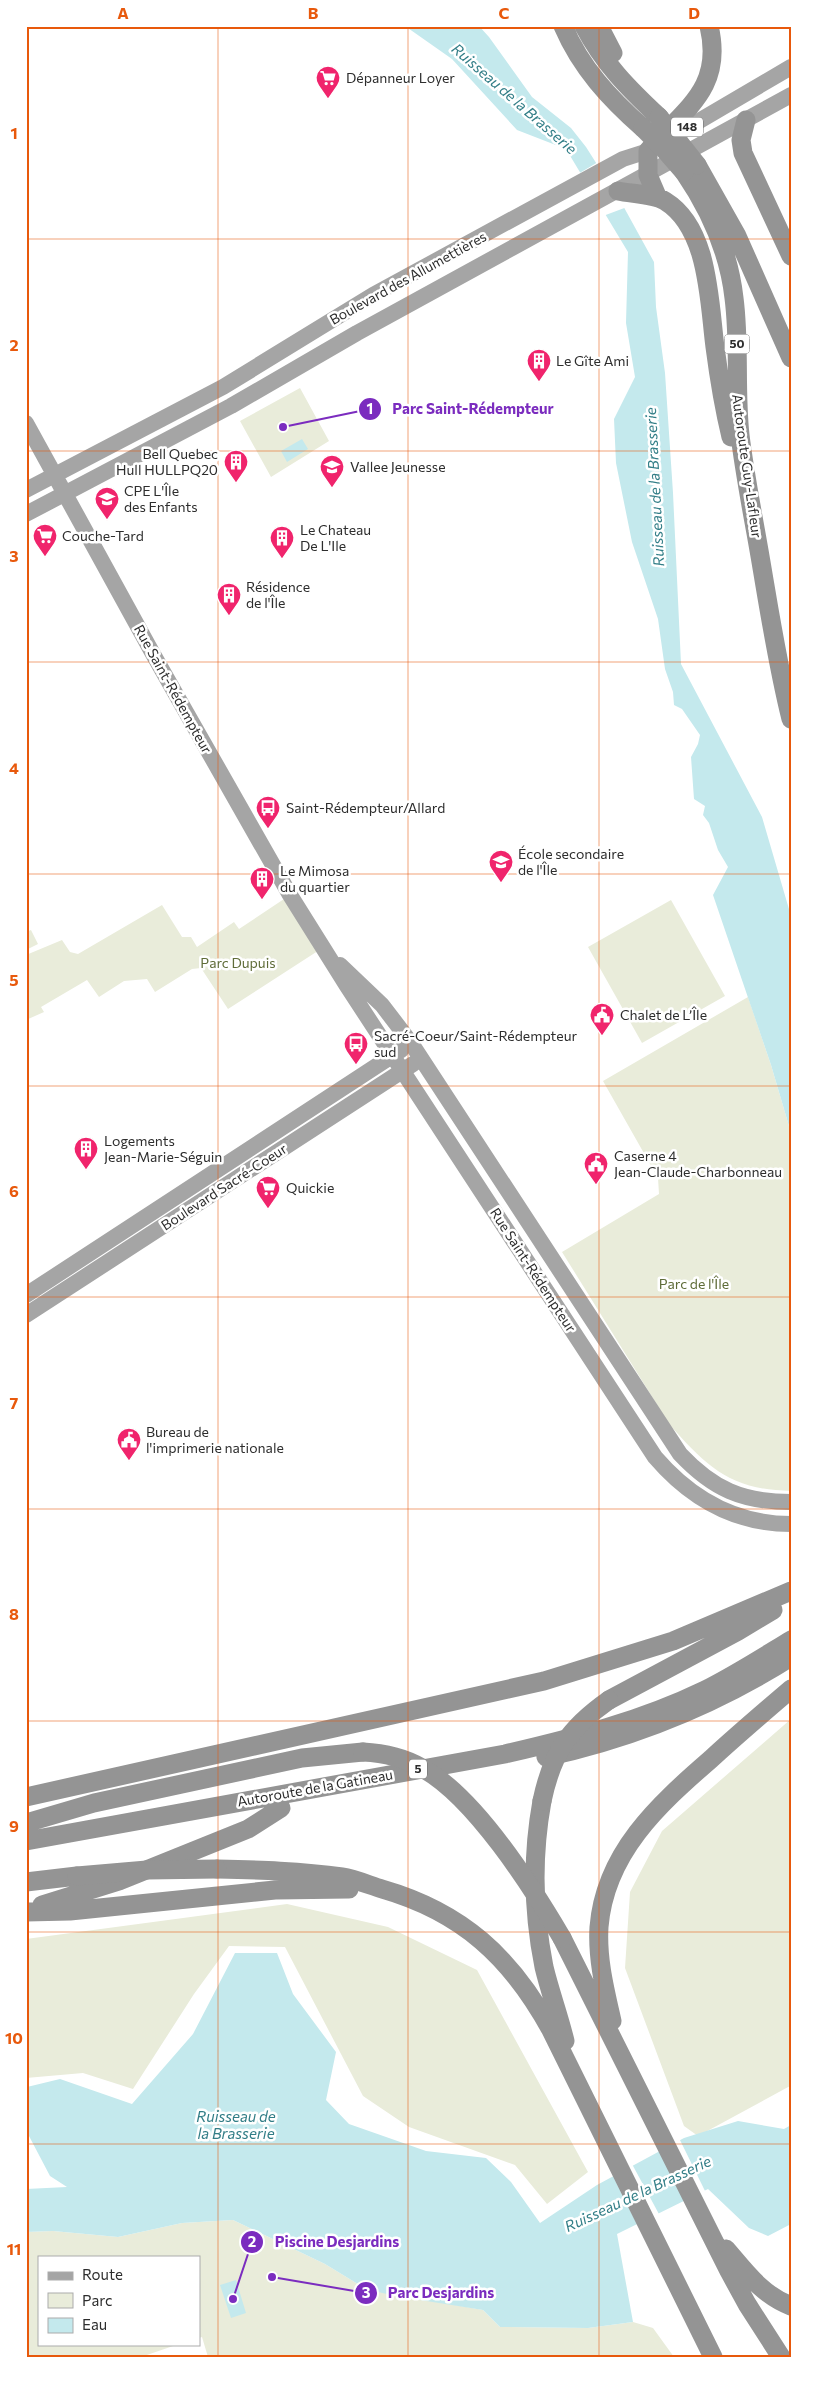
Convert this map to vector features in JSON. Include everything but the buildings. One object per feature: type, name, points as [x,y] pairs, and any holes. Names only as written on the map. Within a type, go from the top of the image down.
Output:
[{"type":"highway","name":"Autoroute Guy-Lafleur","points":[[563,26],[576,52],[595,80],[664,148],[691,169],[727,260],[736,318],[739,424],[774,639],[791,719]]},
{"type":"highway","name":"Autoroute Guy-Lafleur","points":[[584,26],[609,66],[652,111],[736,236],[791,358]]},
{"type":"highway","points":[[599,26],[652,111]]},
{"type":"highway","points":[[657,196],[648,175],[648,150],[696,100],[706,83],[714,54],[709,26]]},
{"type":"highway","points":[[746,120],[741,140],[744,153],[791,256]]},
{"type":"highway","points":[[624,190],[657,196],[673,206],[686,220],[702,257],[708,286],[724,410],[755,525]]},
{"type":"highway","points":[[26,1797],[544,1681],[673,1641],[791,1591]]},
{"type":"highway","points":[[572,2071],[547,1978],[536,1916],[535,1864],[542,1801],[552,1765],[564,1742],[583,1720],[609,1700],[738,1631],[791,1599]]},
{"type":"highway","name":"Autoroute de la Gatineau","points":[[26,1841],[495,1755],[575,1737],[622,1723],[677,1702],[737,1673],[791,1640]]},
{"type":"highway","name":"Autoroute de la Gatineau","points":[[26,1854],[497,1768],[606,1742],[673,1719],[701,1707],[750,1682],[791,1657]]},
{"type":"highway","points":[[618,2049],[604,1985],[599,1946],[602,1908],[615,1866],[638,1830],[656,1808],[791,1689]]},
{"type":"highway","points":[[26,1823],[94,1803],[302,1758],[363,1752],[385,1754],[404,1759],[428,1771],[472,1812],[510,1859],[562,1938],[703,2221],[747,2304],[781,2357]]},
{"type":"highway","points":[[26,1812],[94,1803]]},
{"type":"highway","points":[[26,1911],[107,1885],[152,1868],[248,1829],[280,1808]]},
{"type":"highway","points":[[26,1882],[147,1870],[217,1869],[344,1878],[398,1894],[447,1915],[477,1936],[496,1953],[533,1999],[572,2071],[713,2357]]},
{"type":"highway","points":[[26,1911],[70,1911],[292,1889],[344,1889],[398,1894]]},
{"type":"highway","points":[[703,2221],[755,2282],[774,2298],[791,2306]]},
{"type":"main road","name":"Boulevard des Allumettières","points":[[26,490],[222,387],[372,295],[612,165],[648,150],[791,68]]},
{"type":"main road","name":"Boulevard des Allumettières","points":[[26,514],[231,406],[357,333],[593,204],[624,190],[791,95]]},
{"type":"main road","name":"Rue Saint-Rédempteur","points":[[26,423],[280,880],[589,1356],[665,1469],[694,1495],[723,1511],[752,1520],[791,1524]]},
{"type":"main road","name":"Rue Saint-Rédempteur","points":[[326,952],[382,1005],[412,1044],[680,1454],[701,1475],[726,1490],[752,1499],[791,1502]]},
{"type":"main road","name":"Boulevard Sacré-Coeur","points":[[26,1295],[412,1044]]},
{"type":"main road","name":"Boulevard Sacré-Coeur","points":[[26,1315],[421,1059]]},
{"type":"green space","points":[[300,388],[329,441],[271,477],[240,421]]},
{"type":"green space","name":"Parc Dupuis","points":[[290,895],[324,947],[228,1009],[201,968],[192,969],[155,992],[147,979],[124,981],[99,997],[87,980],[41,1007],[44,1012],[26,1020],[26,955],[62,940],[70,952],[78,954],[162,905],[182,937],[191,937],[197,947],[234,922],[239,929]]},
{"type":"green space","points":[[671,900],[725,996],[642,1043],[588,947]]},
{"type":"green space","points":[[31,930],[38,944],[26,950],[26,932]]},
{"type":"green space","name":"Parc de l'Île","points":[[748,997],[791,1133],[791,1491],[770,1490],[736,1481],[708,1464],[683,1439],[669,1424],[562,1252],[659,1194],[658,1178],[603,1081]]},
{"type":"green space","points":[[791,1719],[791,2083],[790,2086],[698,2136],[684,2126],[625,1968],[630,1892],[662,1831]]},
{"type":"green space","points":[[287,1904],[388,1927],[477,1970],[588,2172],[547,2204],[515,2165],[409,2127],[363,2096],[285,1947],[229,1946],[194,1994],[133,2089],[83,2073],[26,2078],[26,1939]]},
{"type":"green space","points":[[233,2220],[325,2264],[366,2289],[483,2310],[500,2327],[588,2328],[633,2322],[653,2328],[674,2357],[208,2357],[202,2337],[200,2338],[200,2256],[38,2256],[38,2346],[173,2346],[141,2357],[26,2357],[26,2232],[53,2231],[118,2237],[182,2223]]},
{"type":"water","name":"Ruisseau de la Brasserie","points":[[405,26],[479,26],[532,97],[571,128],[586,147],[621,202],[654,262],[656,307],[665,373],[681,664],[762,817],[791,916],[791,1133],[771,1065],[713,895],[728,867],[718,850],[709,823],[703,815],[705,806],[694,799],[691,757],[698,744],[700,735],[682,709],[674,705],[673,692],[665,669],[658,619],[632,542],[616,463],[614,419],[635,377],[626,323],[628,252],[566,149],[517,130],[452,59]]},
{"type":"water","points":[[302,439],[308,449],[287,462],[281,451]]},
{"type":"water","name":"Ruisseau de la Brasserie","points":[[235,1953],[277,1953],[293,1994],[336,2052],[326,2100],[349,2124],[426,2151],[486,2158],[511,2182],[540,2223],[597,2185],[684,2138],[738,2121],[784,2129],[791,2125],[791,2224],[768,2236],[749,2228],[708,2189],[617,2234],[633,2322],[588,2328],[500,2327],[483,2310],[395,2296],[366,2289],[325,2264],[233,2220],[182,2223],[118,2237],[53,2231],[26,2232],[26,2189],[67,2187],[50,2176],[29,2136],[27,2087],[60,2079],[132,2104],[193,2034]]},
{"type":"water","points":[[236,2280],[246,2313],[231,2318],[220,2285]]},
{"type":"pier","points":[[598,162],[627,207],[603,216],[578,174]]},
{"type":"pier","points":[[679,2138],[706,2193],[686,2203],[659,2149]]},
{"type":"pier","points":[[632,2164],[660,2216],[638,2226],[612,2174]]},
{"type":"place","name":"Dépanneur Loyer","points":[[328,99]]},
{"type":"place","name":"Le Gîte Ami","points":[[539,382]]},
{"type":"place","name":"Parc Saint-Rédempteur","points":[[283,427]]},
{"type":"place","name":"Bell Quebec Hull HULLPQ20","points":[[236,483]]},
{"type":"place","name":"Vallee Jeunesse","points":[[332,488]]},
{"type":"place","name":"CPE L'Île des Enfants","points":[[107,520]]},
{"type":"place","name":"Couche-Tard","points":[[45,557]]},
{"type":"place","name":"Le Chateau De L'Ile","points":[[282,559]]},
{"type":"place","name":"Résidence de l'Île","points":[[229,616]]},
{"type":"place","name":"Saint-Rédempteur/Allard","points":[[268,829]]},
{"type":"place","name":"École secondaire de l'Île","points":[[501,883]]},
{"type":"place","name":"Le Mimosa du quartier","points":[[262,900]]},
{"type":"place","name":"Chalet de L’Île","points":[[602,1036]]},
{"type":"place","name":"Sacré-Coeur/Saint-Rédempteur sud","points":[[356,1065]]},
{"type":"place","name":"Logements Jean-Marie-Séguin","points":[[86,1170]]},
{"type":"place","name":"Caserne 4 Jean-Claude-Charbonneau","points":[[596,1185]]},
{"type":"place","name":"Quickie","points":[[268,1209]]},
{"type":"place","name":"Bureau de l'imprimerie nationale","points":[[129,1461]]},
{"type":"place","name":"Parc Desjardins","points":[[272,2277]]},
{"type":"place","name":"Piscine Desjardins","points":[[233,2299]]}]
